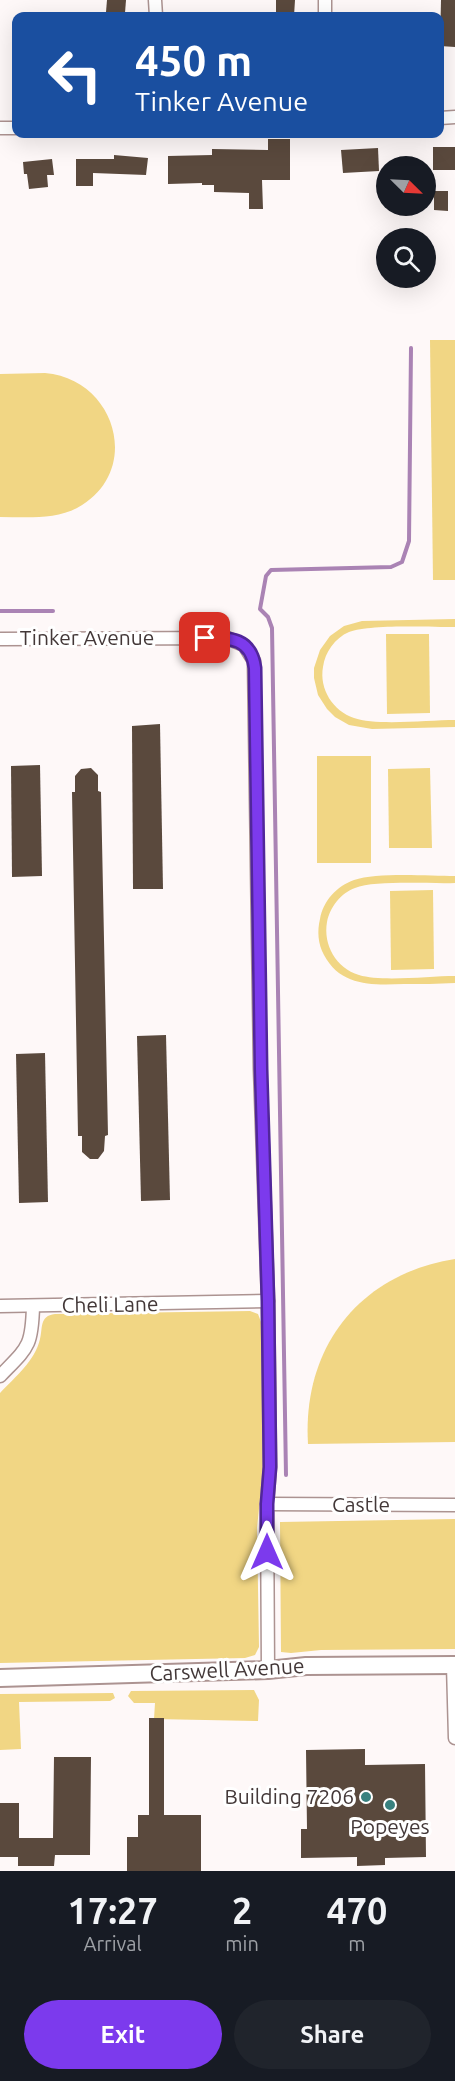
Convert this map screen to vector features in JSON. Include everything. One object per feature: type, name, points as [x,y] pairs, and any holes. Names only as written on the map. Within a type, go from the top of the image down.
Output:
[{"type":"street","name":"Tinker Avenue","points":[[0,639],[227,638],[244,645],[250,652],[255,668],[260,1058],[268,1301]]},
{"type":"street","name":"Cheli Lane","points":[[0,1376],[26,1349],[33,1331],[33,1306],[268,1301]]},
{"type":"street","points":[[268,1301],[270,1467],[267,1504],[268,1670]]},
{"type":"street","points":[[0,1306],[33,1306]]},
{"type":"street","name":"Castle","points":[[267,1504],[455,1505]]},
{"type":"street","points":[[454,1665],[455,1738]]},
{"type":"street","name":"Carswell Avenue","points":[[0,1678],[268,1670],[306,1666],[454,1665]]},
{"type":"shaded area","points":[[430,340],[455,340],[455,580],[433,580]]},
{"type":"shaded area","points":[[45,373],[70,379],[90,392],[104,409],[113,430],[115,451],[110,473],[98,492],[68,512],[39,517],[0,517],[0,374]]},
{"type":"shaded area","points":[[455,619],[455,627],[385,627],[349,632],[339,638],[328,651],[322,675],[329,698],[346,715],[375,722],[455,720],[455,727],[372,729],[349,725],[335,717],[318,695],[314,668],[320,650],[330,636],[344,626],[362,621]]},
{"type":"shaded area","points":[[386,634],[429,634],[430,713],[387,714]]},
{"type":"shaded area","points":[[317,756],[371,756],[371,863],[317,863]]},
{"type":"shaded area","points":[[430,768],[432,848],[389,848],[388,769]]},
{"type":"shaded area","points":[[376,876],[455,876],[455,883],[389,883],[355,888],[345,893],[333,906],[328,916],[326,931],[333,954],[351,972],[368,977],[392,978],[455,976],[455,983],[370,984],[359,982],[339,973],[324,955],[318,933],[322,912],[328,900],[342,886],[354,880]]},
{"type":"shaded area","points":[[433,890],[434,969],[391,970],[390,891]]},
{"type":"shaded area","points":[[455,1259],[455,1442],[308,1444],[309,1409],[315,1377],[327,1347],[343,1321],[365,1299],[391,1281],[421,1267]]},
{"type":"shaded area","points":[[250,1311],[258,1314],[261,1322],[263,1470],[257,1528],[259,1647],[255,1655],[245,1658],[0,1663],[0,1393],[34,1354],[46,1317],[55,1314]]},
{"type":"shaded area","points":[[455,1519],[455,1649],[281,1652],[280,1522]]},
{"type":"shaded area","points":[[254,1690],[259,1700],[258,1721],[154,1719],[155,1703],[134,1703],[128,1696],[131,1691]]},
{"type":"shaded area","points":[[113,1693],[115,1698],[110,1701],[19,1702],[21,1749],[0,1750],[0,1694]]},
{"type":"building","points":[[107,0],[126,0],[125,12],[106,12]]},
{"type":"building","points":[[276,0],[295,0],[294,12],[276,12]]},
{"type":"building","points":[[441,0],[455,0],[455,47],[444,46],[444,12],[441,12]]},
{"type":"building","points":[[268,139],[290,139],[290,180],[262,180],[263,209],[249,209],[249,193],[214,192],[214,185],[202,185],[202,183],[168,184],[168,156],[212,155],[212,149],[268,150]]},
{"type":"building","points":[[433,147],[455,147],[455,170],[436,170],[436,156],[433,156]]},
{"type":"building","points":[[378,148],[376,171],[343,173],[341,150]]},
{"type":"building","points":[[114,155],[148,158],[146,175],[93,173],[93,186],[76,186],[76,159],[114,159]]},
{"type":"building","points":[[52,159],[54,175],[47,175],[48,187],[29,189],[23,162]]},
{"type":"building","points":[[436,191],[448,191],[448,211],[436,210]]},
{"type":"building","points":[[160,724],[163,889],[133,889],[132,726]]},
{"type":"building","points":[[40,765],[42,876],[12,877],[11,766]]},
{"type":"building","points":[[91,768],[98,775],[98,791],[101,792],[108,1135],[105,1136],[104,1151],[98,1159],[90,1159],[82,1152],[82,1136],[78,1136],[72,792],[75,792],[75,776],[81,769]]},
{"type":"building","points":[[166,1035],[170,1200],[141,1201],[137,1036]]},
{"type":"building","points":[[45,1053],[48,1202],[19,1203],[16,1054]]},
{"type":"building","points":[[149,1718],[164,1718],[164,1815],[201,1815],[201,1871],[127,1871],[127,1837],[138,1837],[138,1815],[149,1815]]},
{"type":"building","name":"Building 7206","points":[[365,1749],[365,1765],[425,1764],[426,1857],[385,1858],[385,1865],[357,1866],[357,1857],[301,1858],[301,1829],[307,1829],[306,1750]]},
{"type":"building","points":[[54,1757],[91,1757],[90,1855],[55,1855],[54,1866],[18,1866],[18,1857],[0,1857],[0,1803],[19,1803],[19,1838],[53,1838]]},
{"type":"waterway","points":[[286,1475],[272,628],[268,617],[260,609],[266,576],[271,570],[391,567],[402,562],[409,541],[411,348]]},
{"type":"waterway","points":[[0,611],[53,611]]},
{"type":"place","name":"Building 7206","points":[[366,1797]]},
{"type":"place","name":"Popeyes","points":[[390,1805]]},
{"type":"route","points":[[205,638],[236,640],[250,652],[255,668],[257,882],[268,1301],[270,1467],[267,1552]]}]
